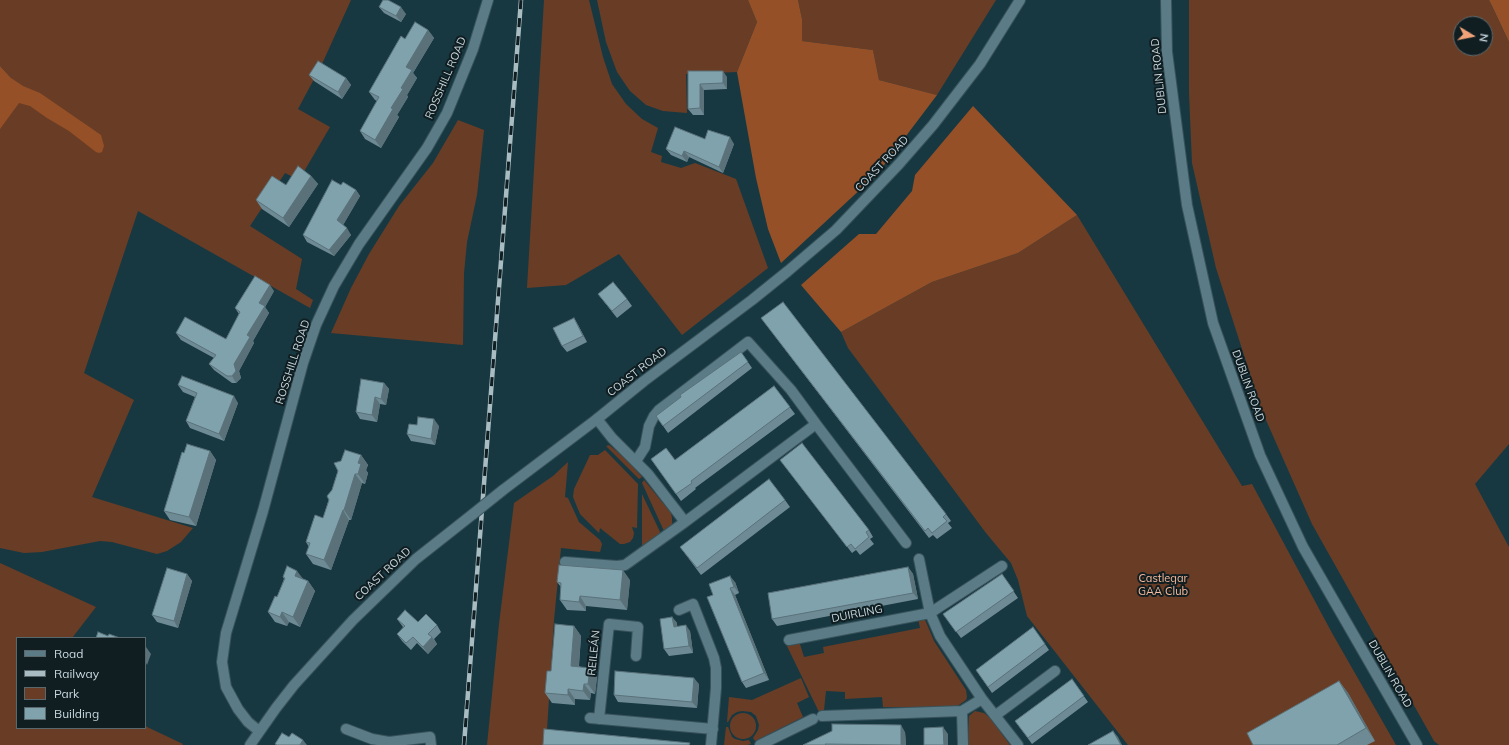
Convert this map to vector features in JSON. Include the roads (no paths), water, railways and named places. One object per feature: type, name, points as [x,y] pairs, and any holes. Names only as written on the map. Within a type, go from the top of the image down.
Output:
[{"type":"street","name":"ROSSHILL ROAD","points":[[259,731],[248,722],[226,687],[222,662],[226,632],[263,511],[303,363],[316,325],[334,286],[359,244],[427,148],[447,113],[473,49],[488,0]]},
{"type":"street","name":"COAST ROAD","points":[[250,745],[298,680],[353,620],[416,559],[503,490],[788,271],[836,230],[899,164],[938,118],[980,64],[1020,0]]},
{"type":"street","name":"DUBLIN ROAD","points":[[1166,0],[1167,52],[1187,205],[1213,323],[1260,455],[1303,547],[1417,745]]},
{"type":"street","points":[[636,461],[643,453],[649,426],[659,410],[748,342],[769,367],[782,379],[906,543]]},
{"type":"street","points":[[597,419],[612,438],[648,474],[685,522]]},
{"type":"street","points":[[566,562],[617,566],[625,565],[816,424]]},
{"type":"street","points":[[919,559],[930,613],[940,636],[982,699],[1018,745]]},
{"type":"street","name":"DUIRLING","points":[[789,640],[930,613],[1002,566]]},
{"type":"street","points":[[679,610],[693,604],[714,658],[716,668],[716,688],[711,745]]},
{"type":"street","name":"REILEÁN","points":[[636,656],[638,627],[609,624],[595,718],[712,729]]},
{"type":"street","points":[[996,715],[1055,672]]},
{"type":"street","points":[[760,745],[818,718],[962,711],[982,699]]},
{"type":"street","points":[[962,711],[963,745]]},
{"type":"street","points":[[346,729],[372,739],[389,742],[430,737],[431,745]]},
{"type":"railway","points":[[464,745],[521,0]]},
{"type":"park label","name":"Castlegar GAA Club","points":[[1163,585]]}]
